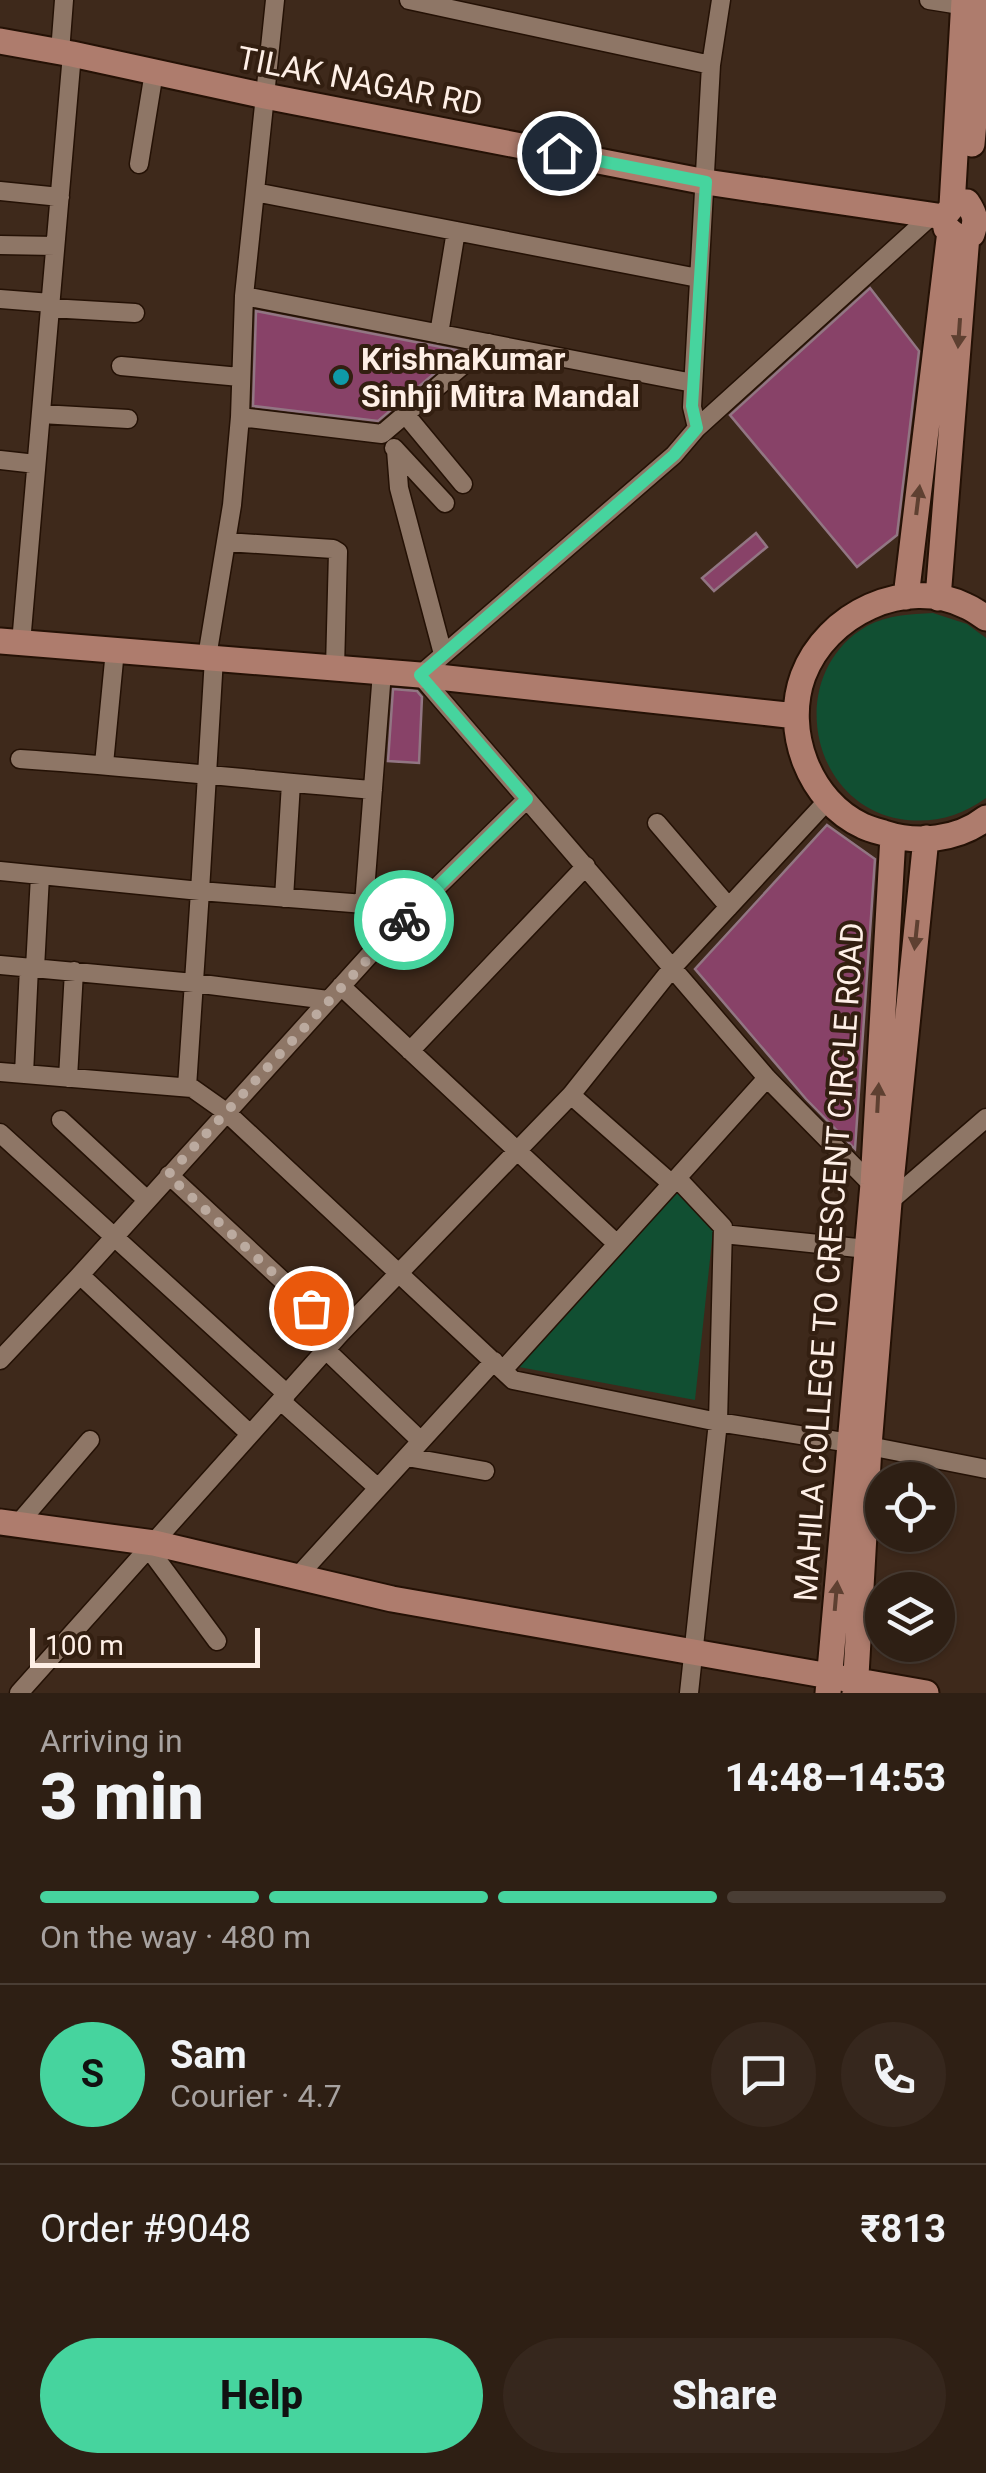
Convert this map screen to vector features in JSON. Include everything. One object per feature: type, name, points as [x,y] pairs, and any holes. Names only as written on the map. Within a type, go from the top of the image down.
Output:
[{"type":"main road","points":[[938,598],[977,4]]},
{"type":"main road","name":"TILAK NAGAR RD","points":[[0,42],[706,182],[963,220]]},
{"type":"main road","points":[[906,597],[963,220]]},
{"type":"main road","points":[[986,618],[964,604],[926,596],[886,599],[850,616],[822,642],[803,677],[796,716],[800,746],[810,775],[828,800],[861,826],[900,839],[940,838],[976,826],[986,818]]},
{"type":"main road","points":[[10,642],[420,675],[796,716]]},
{"type":"main road","name":"MAHILA COLLEGE TO CRESCENT CIRCLE ROAD","points":[[856,1686],[859,1444],[867,1249],[881,1193],[893,836]]},
{"type":"main road","name":"MAHILA COLLEGE TO CRESCENT CIRCLE ROAD","points":[[829,1684],[859,1444],[881,1193],[926,838]]},
{"type":"main road","points":[[8,1523],[151,1546],[392,1598],[694,1651],[829,1684],[926,1693]]},
{"type":"street","points":[[10,642],[36,464],[60,196],[66,53],[64,0]]},
{"type":"street","points":[[186,1087],[207,776],[210,658],[232,505],[244,296],[276,0]]},
{"type":"street","points":[[409,0],[711,65]]},
{"type":"street","points":[[697,428],[692,406],[698,278],[711,65],[722,0]]},
{"type":"street","points":[[928,0],[977,4]]},
{"type":"street","points":[[139,164],[154,72]]},
{"type":"street","points":[[0,191],[60,196]]},
{"type":"street","points":[[256,192],[698,278]]},
{"type":"street","points":[[963,220],[697,428],[674,455],[420,675],[767,1078],[881,1193],[986,1118]]},
{"type":"street","points":[[439,334],[456,231]]},
{"type":"street","points":[[0,246],[55,246]]},
{"type":"street","points":[[244,296],[693,383]]},
{"type":"street","points":[[0,299],[136,314]]},
{"type":"street","points":[[382,434],[489,344]]},
{"type":"street","points":[[121,366],[240,377]]},
{"type":"street","points":[[41,414],[128,419]]},
{"type":"street","points":[[405,414],[463,484]]},
{"type":"street","points":[[240,417],[382,434],[444,503]]},
{"type":"street","points":[[396,450],[399,488],[444,654]]},
{"type":"street","points":[[0,460],[36,464]]},
{"type":"street","points":[[226,542],[336,550],[339,555],[335,668]]},
{"type":"street","points":[[104,764],[115,650]]},
{"type":"street","points":[[364,904],[382,672]]},
{"type":"street","points":[[20,759],[373,790]]},
{"type":"street","points":[[284,898],[291,783]]},
{"type":"street","points":[[0,1360],[334,993],[527,799]]},
{"type":"street","points":[[0,1684],[21,1691],[340,1334],[571,1095],[673,967],[828,800]]},
{"type":"street","points":[[656,823],[729,907]]},
{"type":"street","points":[[410,1050],[586,866]]},
{"type":"street","points":[[0,871],[415,908]]},
{"type":"street","points":[[24,1074],[40,876]]},
{"type":"street","points":[[0,964],[334,993],[410,1050],[617,1244]]},
{"type":"street","points":[[68,1078],[74,972]]},
{"type":"street","points":[[0,1072],[192,1088],[226,1112],[513,1380],[718,1422],[986,1469]]},
{"type":"street","points":[[298,1576],[421,1441],[617,1244],[767,1078]]},
{"type":"street","points":[[571,1095],[724,1227],[718,1422],[690,1693]]},
{"type":"street","points":[[61,1120],[147,1200]]},
{"type":"street","points":[[0,1132],[378,1488]]},
{"type":"street","points":[[168,1175],[340,1334]]},
{"type":"street","points":[[723,1234],[867,1249]]},
{"type":"street","points":[[80,1275],[250,1434]]},
{"type":"street","points":[[326,1350],[421,1441]]},
{"type":"street","points":[[8,1523],[90,1440]]},
{"type":"street","points":[[407,1457],[485,1470]]},
{"type":"street","points":[[151,1546],[217,1642]]},
{"type":"green space","points":[[933,613],[967,624],[986,638],[986,798],[945,818],[900,819],[869,808],[844,789],[828,763],[818,734],[817,704],[825,674],[841,647],[867,626],[891,617]]},
{"type":"green space","points":[[677,1190],[713,1231],[695,1400],[519,1367]]},
{"type":"building","points":[[870,288],[919,351],[897,535],[857,567],[730,415]]},
{"type":"building","name":"KrishnaKumar Sinhji Mitra Mandal","points":[[256,311],[461,351],[378,421],[253,406]]},
{"type":"building","points":[[756,533],[767,547],[714,591],[702,578]]},
{"type":"building","points":[[393,689],[417,691],[422,697],[419,763],[388,761]]},
{"type":"building","points":[[827,825],[875,859],[855,1149],[806,1099],[695,969]]},
{"type":"way so far","points":[[311,1308],[168,1175],[404,920]]},
{"type":"place","name":"KrishnaKumar Sinhji Mitra Mandal","points":[[341,377]]},
{"type":"route","points":[[404,920],[527,799],[420,675],[674,455],[697,428],[692,406],[706,182],[559,153]]}]
